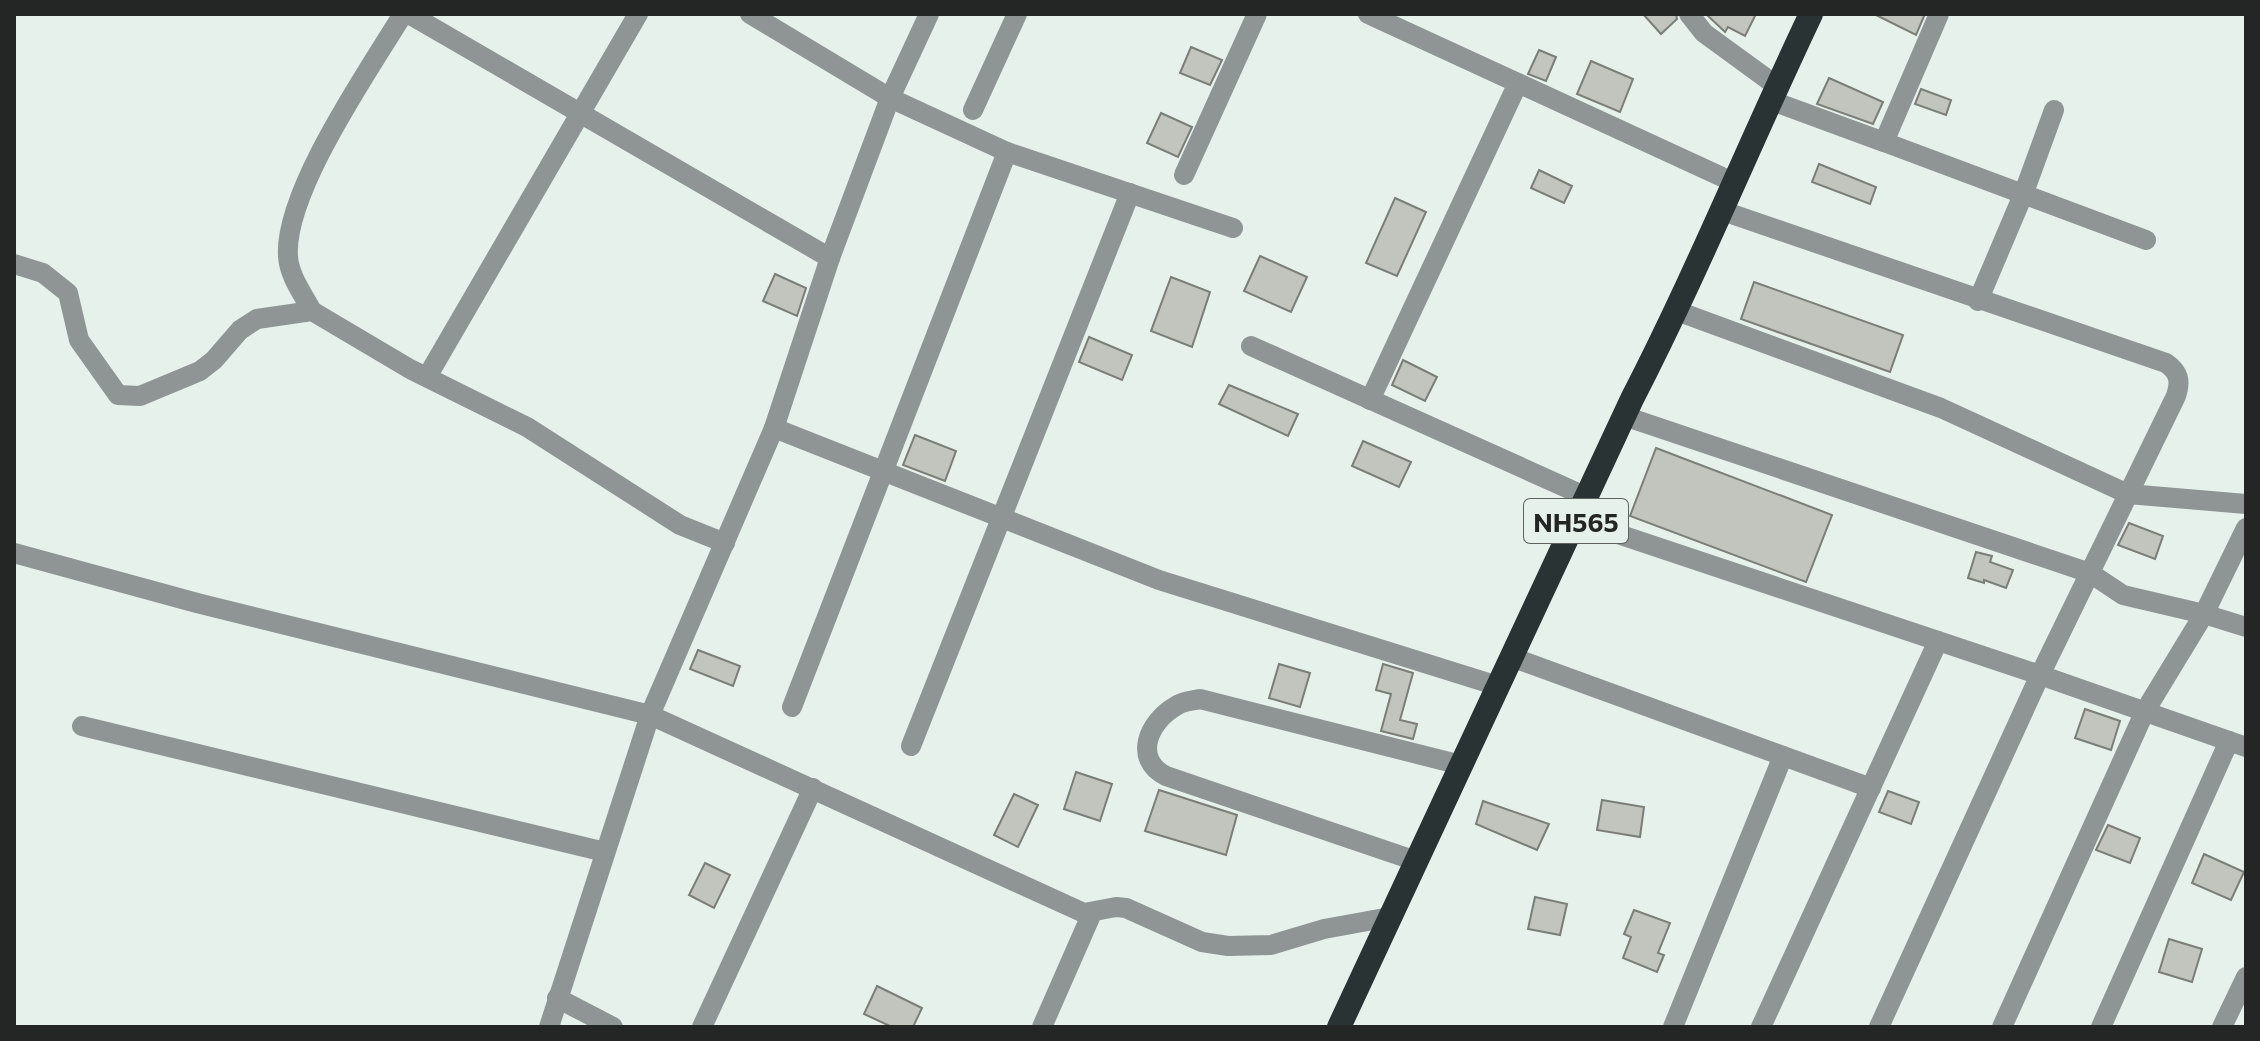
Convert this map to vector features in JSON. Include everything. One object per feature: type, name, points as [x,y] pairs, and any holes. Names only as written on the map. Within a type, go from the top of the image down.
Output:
[{"type":"highway","name":"NH565","points":[[1339,1027],[1624,416],[1677,311],[1811,14]]},
{"type":"street","points":[[403,14],[342,116],[296,205],[287,257],[294,279],[312,311],[427,377],[527,427],[680,525],[725,543]]},
{"type":"street","points":[[409,14],[830,258]]},
{"type":"street","points":[[427,377],[638,14]]},
{"type":"street","points":[[750,14],[890,98],[1007,152],[1233,228]]},
{"type":"street","points":[[549,1027],[650,715],[774,428],[830,258],[890,98],[929,14]]},
{"type":"street","points":[[973,110],[1017,14]]},
{"type":"street","points":[[1184,175],[1257,14]]},
{"type":"street","points":[[1368,14],[1400,20],[1518,83],[1733,182]]},
{"type":"street","points":[[1884,142],[1939,14]]},
{"type":"street","points":[[1691,15],[1704,33],[1775,94],[1884,142],[2146,240]]},
{"type":"street","points":[[1370,400],[1518,83]]},
{"type":"street","points":[[1978,301],[2023,195],[2054,110]]},
{"type":"street","points":[[792,707],[1007,152]]},
{"type":"street","points":[[911,746],[1130,193]]},
{"type":"street","points":[[1720,210],[2166,363],[2175,369],[2179,378],[2176,396],[2040,675],[1879,1027]]},
{"type":"street","points":[[14,264],[43,273],[68,293],[79,340],[113,390],[125,397],[140,396],[200,371],[240,330],[257,319],[312,311]]},
{"type":"street","points":[[1677,311],[1941,408],[2128,494],[2246,504]]},
{"type":"street","points":[[1251,346],[1587,497]]},
{"type":"street","points":[[1624,416],[2090,573],[2123,595],[2246,627]]},
{"type":"street","points":[[774,428],[1159,580],[1498,686]]},
{"type":"street","points":[[1576,520],[2237,744],[2101,1027]]},
{"type":"street","points":[[2002,1027],[2145,711],[2204,614],[2246,528]]},
{"type":"street","points":[[14,553],[197,603],[650,715],[1075,910],[1092,913],[1116,907],[1126,908],[1202,942],[1228,946],[1271,945],[1324,929],[1390,917]]},
{"type":"street","points":[[1761,1027],[1938,641]]},
{"type":"street","points":[[1511,657],[1871,788]]},
{"type":"street","points":[[1416,861],[1166,776],[1153,769],[1149,760],[1147,744],[1150,731],[1163,714],[1179,703],[1200,699],[1461,765]]},
{"type":"street","points":[[82,726],[605,852]]},
{"type":"street","points":[[1673,1027],[1783,756]]},
{"type":"street","points":[[702,1027],[813,788]]},
{"type":"street","points":[[1042,1027],[1092,913]]},
{"type":"street","points":[[2222,1027],[2246,977]]},
{"type":"street","points":[[557,998],[613,1027]]},
{"type":"building","points":[[1643,14],[1676,14],[1677,19],[1661,34]]},
{"type":"building","points":[[1706,14],[1756,14],[1745,36],[1728,27],[1725,32]]},
{"type":"building","points":[[1874,14],[1925,14],[1916,35]]},
{"type":"building","points":[[1191,47],[1222,60],[1210,85],[1180,73]]},
{"type":"building","points":[[1539,50],[1556,57],[1546,81],[1528,74]]},
{"type":"building","points":[[1591,61],[1633,79],[1620,112],[1577,94]]},
{"type":"building","points":[[1829,78],[1883,102],[1873,124],[1817,104]]},
{"type":"building","points":[[1921,89],[1951,100],[1946,115],[1915,104]]},
{"type":"building","points":[[1161,113],[1192,127],[1178,157],[1147,143]]},
{"type":"building","points":[[1819,164],[1876,187],[1870,204],[1812,182]]},
{"type":"building","points":[[1539,170],[1572,186],[1564,203],[1531,188]]},
{"type":"building","points":[[1395,198],[1426,212],[1397,276],[1366,263]]},
{"type":"building","points":[[1260,256],[1307,277],[1291,312],[1244,291]]},
{"type":"building","points":[[775,274],[806,288],[797,316],[763,301]]},
{"type":"building","points":[[1171,277],[1210,292],[1192,347],[1151,331]]},
{"type":"building","points":[[1754,282],[1903,335],[1890,372],[1741,319]]},
{"type":"building","points":[[1089,337],[1132,355],[1122,380],[1079,362]]},
{"type":"building","points":[[1403,360],[1437,377],[1425,401],[1392,385]]},
{"type":"building","points":[[1229,385],[1298,414],[1288,436],[1219,404]]},
{"type":"building","points":[[915,435],[956,451],[945,481],[903,465]]},
{"type":"building","points":[[1363,441],[1411,462],[1399,487],[1352,466]]},
{"type":"building","points":[[1656,448],[1832,515],[1806,582],[1630,516]]},
{"type":"building","points":[[2129,523],[2163,536],[2155,559],[2118,545]]},
{"type":"building","points":[[1976,552],[1992,556],[1990,562],[2013,570],[2006,588],[1968,578]]},
{"type":"building","points":[[698,650],[740,666],[733,686],[690,669]]},
{"type":"building","points":[[1279,664],[1310,673],[1300,707],[1269,698]]},
{"type":"building","points":[[1383,664],[1413,673],[1400,720],[1417,724],[1413,739],[1381,731],[1391,694],[1376,690]]},
{"type":"building","points":[[2085,709],[2120,721],[2111,750],[2075,738]]},
{"type":"building","points":[[1076,772],[1112,784],[1100,821],[1064,809]]},
{"type":"building","points":[[1159,790],[1237,815],[1226,855],[1145,831]]},
{"type":"building","points":[[1888,791],[1919,802],[1911,824],[1879,812]]},
{"type":"building","points":[[1014,794],[1038,805],[1018,847],[994,835]]},
{"type":"building","points":[[1602,800],[1644,807],[1640,837],[1597,830]]},
{"type":"building","points":[[1483,801],[1549,824],[1537,850],[1476,824]]},
{"type":"building","points":[[2108,825],[2140,838],[2130,863],[2096,850]]},
{"type":"building","points":[[2204,854],[2244,872],[2231,900],[2192,883]]},
{"type":"building","points":[[705,863],[730,875],[714,908],[689,895]]},
{"type":"building","points":[[1535,897],[1567,904],[1560,935],[1528,929]]},
{"type":"building","points":[[1634,910],[1670,923],[1658,953],[1664,955],[1657,972],[1623,958],[1631,937],[1624,934]]},
{"type":"building","points":[[2169,939],[2202,949],[2192,982],[2159,972]]},
{"type":"building","points":[[877,986],[922,1008],[913,1027],[892,1027],[864,1014]]}]
